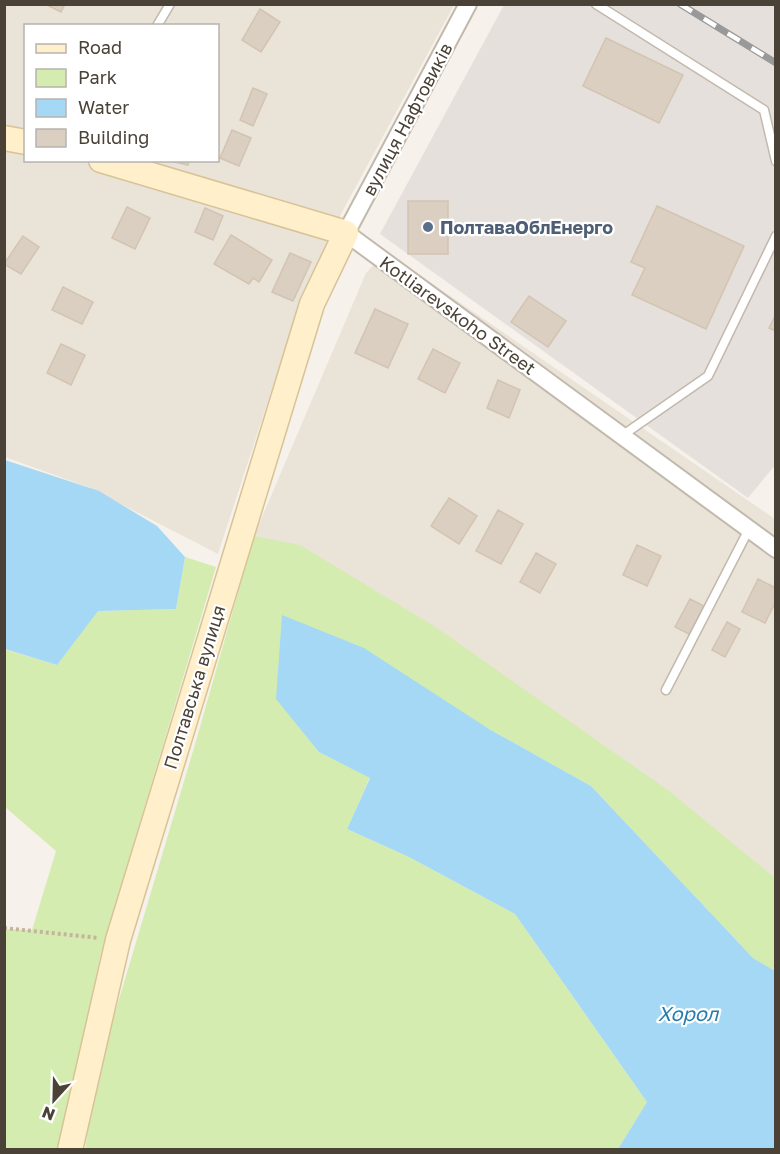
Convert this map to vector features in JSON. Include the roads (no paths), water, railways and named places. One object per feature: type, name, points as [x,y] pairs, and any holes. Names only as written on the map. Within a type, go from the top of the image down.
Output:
[{"type":"street","name":"вулиця Нафтовиків","points":[[346,232],[468,4]]},
{"type":"street","points":[[4,138],[24,142]]},
{"type":"street","name":"Kotliarevskoho Street","points":[[108,162],[346,232],[776,549]]},
{"type":"street","name":"Полтавська вулиця","points":[[70,1149],[118,940],[312,304],[346,232]]},
{"type":"lane","points":[[158,24],[170,4]]},
{"type":"lane","points":[[596,4],[764,110],[776,161]]},
{"type":"lane","points":[[624,435],[708,376],[776,236]]},
{"type":"lane","points":[[666,690],[749,529]]},
{"type":"water","points":[[5,460],[99,491],[157,526],[185,557],[176,609],[98,611],[57,665],[5,649]]},
{"type":"water","name":"Хорол","points":[[282,615],[364,648],[489,729],[591,786],[753,958],[775,971],[775,1149],[618,1149],[647,1102],[515,914],[409,857],[347,829],[370,778],[319,752],[276,699]]},
{"type":"railway","points":[[680,4],[776,63]]},
{"type":"place","name":"ПолтаваОблЕнерго","points":[[428,227]]}]
